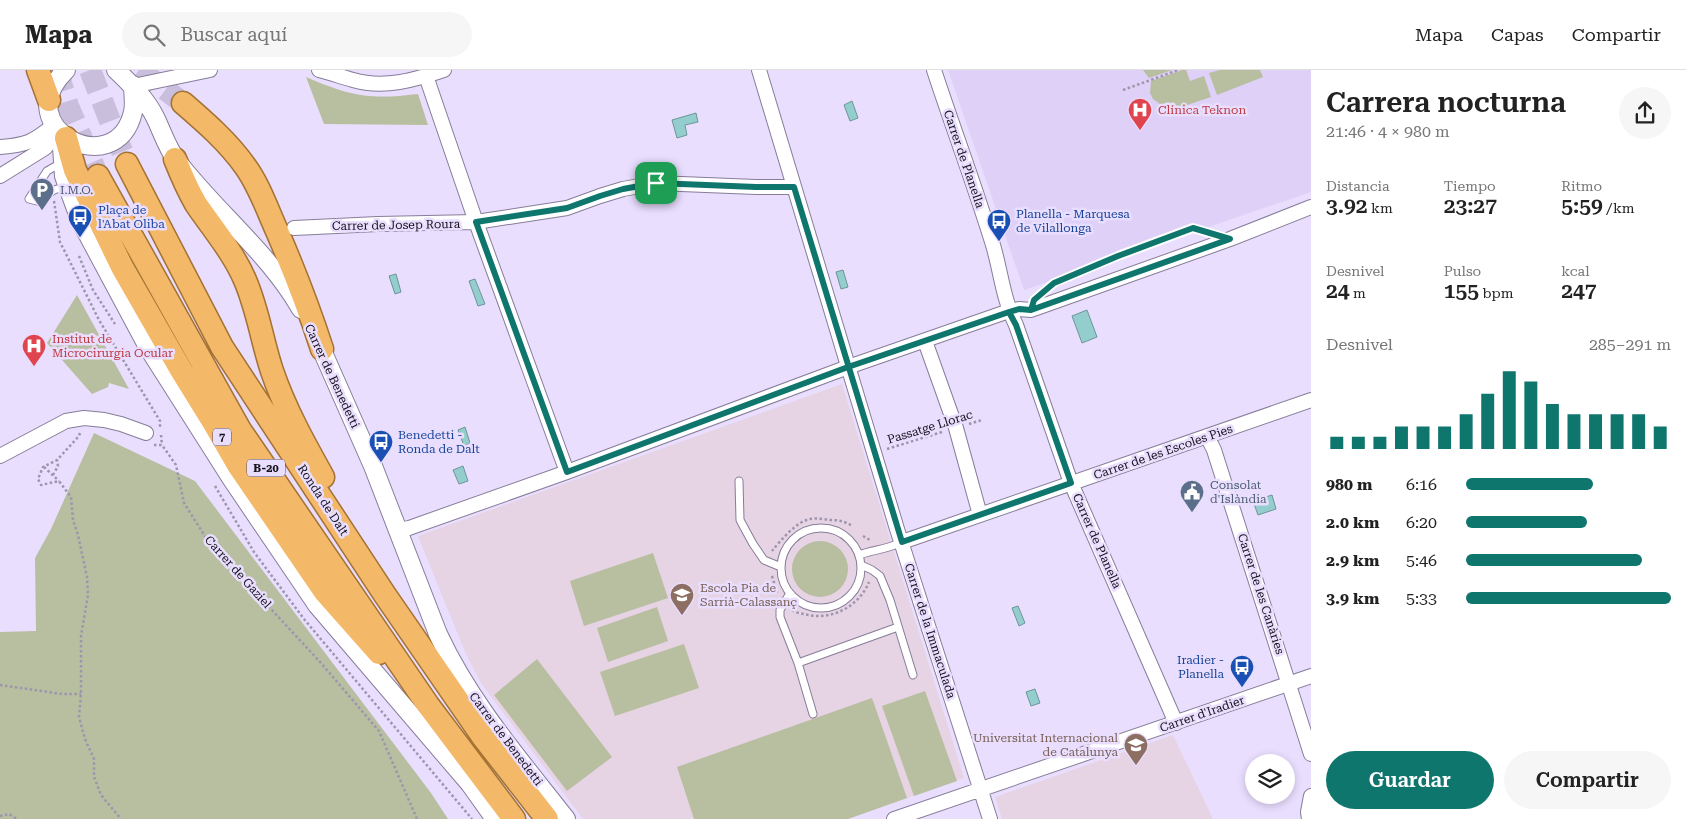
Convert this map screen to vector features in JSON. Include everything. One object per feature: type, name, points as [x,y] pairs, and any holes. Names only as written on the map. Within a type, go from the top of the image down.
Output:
[{"type":"highway","points":[[38,70],[49,100]]},
{"type":"highway","points":[[183,103],[222,139],[246,166],[291,262],[322,349]]},
{"type":"highway","name":"7","points":[[60,132],[75,170],[122,267],[238,465],[325,592],[353,625],[428,705]]},
{"type":"highway","points":[[175,159],[196,203],[230,251],[238,266],[250,292],[265,351],[287,410],[385,596]]},
{"type":"highway","name":"Ronda de Dalt","points":[[127,164],[222,347],[385,596],[483,737],[547,819]]},
{"type":"highway","name":"B-20","points":[[98,176],[240,430],[428,705],[514,819]]},
{"type":"street","points":[[66,70],[52,88],[49,100],[49,108],[60,132],[64,176],[61,190],[80,220],[149,349],[231,478],[311,597],[470,784],[495,819]]},
{"type":"street","points":[[116,70],[131,78],[210,70]]},
{"type":"street","points":[[319,70],[355,81],[380,84],[403,82],[444,70]]},
{"type":"street","name":"Carrer de la Immaculada","points":[[759,70],[848,367],[990,819]]},
{"type":"street","name":"Carrer de Planella","points":[[934,70],[993,246],[1009,312],[1016,325],[1071,483],[1176,723]]},
{"type":"street","points":[[426,76],[476,222],[567,472]]},
{"type":"street","points":[[60,132],[78,144],[88,147],[104,145],[118,138],[128,126],[134,110],[131,78]]},
{"type":"street","name":"Carrer de Benedetti","points":[[131,78],[154,115],[175,159],[287,286],[303,312],[322,349],[373,466],[438,634],[458,674],[497,730],[566,819]]},
{"type":"street","points":[[0,147],[15,146],[60,132]]},
{"type":"street","points":[[0,176],[44,148],[60,132]]},
{"type":"street","name":"Carrer de Josep Roura","points":[[294,228],[476,222],[567,208],[623,189],[656,183],[794,187]]},
{"type":"street","points":[[398,530],[409,528],[567,472],[848,367],[1009,312],[1019,309],[1031,310],[1230,239],[1311,207]]},
{"type":"street","points":[[925,341],[956,428],[980,515]]},
{"type":"street","name":"Carrer de les Escoles Pies","points":[[902,542],[1311,400]]},
{"type":"street","points":[[0,456],[66,422],[84,418],[121,424],[146,433]]},
{"type":"street","name":"Carrer de les Canàries","points":[[1207,436],[1214,450],[1311,754]]},
{"type":"street","name":"Carrer d'Iradier","points":[[894,819],[1311,676]]},
{"type":"street","points":[[1309,819],[1308,812],[1311,796]]},
{"type":"lane","points":[[61,190],[54,190],[37,201],[29,200],[47,171],[63,162]]},
{"type":"lane","points":[[1031,310],[1034,300],[1054,283],[1118,256],[1193,228],[1230,239]]},
{"type":"lane","points":[[739,481],[740,520],[752,544],[764,560],[781,567]]},
{"type":"lane","points":[[815,529],[829,529],[842,534],[852,543],[859,555],[861,565],[859,580],[853,592],[842,602],[829,608],[814,608],[800,603],[790,594],[783,581],[781,567],[784,553],[791,542],[802,533],[815,529]]},
{"type":"lane","points":[[859,555],[892,547],[902,542]]},
{"type":"lane","points":[[861,565],[880,576],[890,600],[912,675]]},
{"type":"lane","points":[[790,594],[780,610],[780,617],[798,663],[813,714]]},
{"type":"lane","points":[[798,663],[898,627]]},
{"type":"path","points":[[1123,90],[1178,70]]},
{"type":"path","points":[[61,190],[60,242],[99,320],[160,421],[162,445],[144,445],[146,433]]},
{"type":"path","name":"Passatge Llorac","points":[[884,450],[982,420]]},
{"type":"path","points":[[59,481],[41,485],[38,480],[43,467],[57,460],[79,436],[82,427]]},
{"type":"path","name":"Carrer de Gaziel","points":[[162,445],[176,465],[184,503],[208,541],[321,663],[379,732],[417,819]]},
{"type":"path","points":[[53,475],[58,466],[57,460]]},
{"type":"path","points":[[43,467],[59,481],[71,497],[73,520],[88,577],[88,595],[81,636],[79,717],[85,739],[94,759],[94,777],[101,795],[121,819]]},
{"type":"path","points":[[770,558],[771,553],[781,540],[804,521],[810,519],[841,520],[852,526]]},
{"type":"path","points":[[771,568],[774,585],[780,601]]},
{"type":"path","points":[[787,607],[795,612],[819,616],[830,615],[844,610],[854,603],[867,587],[870,578]]},
{"type":"path","points":[[0,685],[62,694],[81,694]]},
{"type":"path","points":[[461,806],[471,819]]},
{"type":"path","points":[[0,816],[9,814],[17,819]]},
{"type":"shaded area","name":"Clínica Teknon","points":[[948,70],[1311,70],[1311,192],[1024,290]]},
{"type":"shaded area","points":[[1143,70],[1172,70],[1149,78]]},
{"type":"shaded area","points":[[1186,70],[1190,81],[1204,76],[1211,97],[1172,110],[1153,99],[1150,93],[1151,81]]},
{"type":"shaded area","points":[[1220,70],[1260,70],[1263,77],[1217,95],[1209,73]]},
{"type":"shaded area","points":[[306,77],[335,89],[360,95],[386,97],[418,94],[428,125],[324,124]]},
{"type":"shaded area","points":[[852,101],[858,118],[850,121],[844,105]]},
{"type":"shaded area","points":[[696,113],[698,122],[685,125],[687,135],[677,138],[672,120]]},
{"type":"shaded area","points":[[843,270],[848,287],[841,289],[836,272]]},
{"type":"shaded area","points":[[396,274],[401,292],[395,294],[389,276]]},
{"type":"shaded area","points":[[475,279],[485,304],[478,306],[469,281]]},
{"type":"shaded area","points":[[77,295],[129,389],[109,383],[108,387],[92,394],[47,343]]},
{"type":"shaded area","points":[[1087,310],[1097,337],[1082,343],[1072,316]]},
{"type":"shaded area","name":"Escola Pia de Sarrià-Calassanç","points":[[842,384],[964,778],[848,819],[583,819],[481,683],[465,652],[418,536]]},
{"type":"shaded area","points":[[465,427],[470,443],[464,446],[458,430]]},
{"type":"shaded area","points":[[94,433],[195,481],[431,793],[448,819],[0,819],[0,632],[36,631],[35,558],[51,529]]},
{"type":"shaded area","points":[[463,466],[468,481],[459,484],[453,470]]},
{"type":"shaded area","points":[[1272,495],[1276,509],[1258,515],[1253,501]]},
{"type":"shaded area","points":[[820,541],[831,543],[840,549],[846,558],[848,569],[846,580],[840,589],[831,595],[820,597],[809,595],[800,589],[794,580],[792,569],[794,558],[800,549],[809,543]]},
{"type":"shaded area","points":[[653,553],[668,598],[584,626],[570,581]]},
{"type":"shaded area","points":[[1018,606],[1025,623],[1019,626],[1012,608]]},
{"type":"shaded area","points":[[657,607],[668,641],[608,662],[597,628]]},
{"type":"shaded area","points":[[684,644],[699,688],[615,716],[600,672]]},
{"type":"shaded area","points":[[537,659],[612,757],[567,791],[494,695]]},
{"type":"shaded area","points":[[1035,689],[1040,703],[1031,706],[1026,692]]},
{"type":"shaded area","points":[[925,691],[957,781],[914,796],[882,706]]},
{"type":"shaded area","points":[[872,698],[907,798],[848,819],[694,819],[677,767]]},
{"type":"shaded area","name":"Universitat Internacional de Catalunya","points":[[1173,735],[1213,819],[1002,819],[995,797]]},
{"type":"tunnel","points":[[57,70],[68,106],[98,176]]},
{"type":"tunnel","points":[[90,70],[127,164]]},
{"type":"tunnel","points":[[139,70],[183,103]]},
{"type":"place","name":"Clínica Teknon","points":[[1140,131]]},
{"type":"place","name":"I.M.O.","points":[[42,211]]},
{"type":"place","name":"Plaça de l'Abat Oliba","points":[[80,238]]},
{"type":"place","name":"Planella - Marquesa de Vilallonga","points":[[999,242]]},
{"type":"place","name":"Institut de Microcirurgia Ocular","points":[[34,367]]},
{"type":"place","name":"Benedetti - Ronda de Dalt","points":[[381,463]]},
{"type":"place","name":"Consolat d'Islàndia","points":[[1192,513]]},
{"type":"place","name":"Escola Pia de Sarrià-Calassanç","points":[[682,616]]},
{"type":"place","name":"Iradier - Planella","points":[[1242,688]]},
{"type":"place","name":"Universitat Internacional de Catalunya","points":[[1136,766]]},
{"type":"route","points":[[656,183],[623,189],[580,204],[549,212],[476,222],[567,472],[848,367],[1009,312],[1019,309],[1031,310],[1034,300],[1054,283],[1118,256],[1193,228],[1230,239],[1031,310],[1019,309],[1009,312],[1016,325],[1071,483],[902,542],[848,367],[794,187],[656,183]]}]
